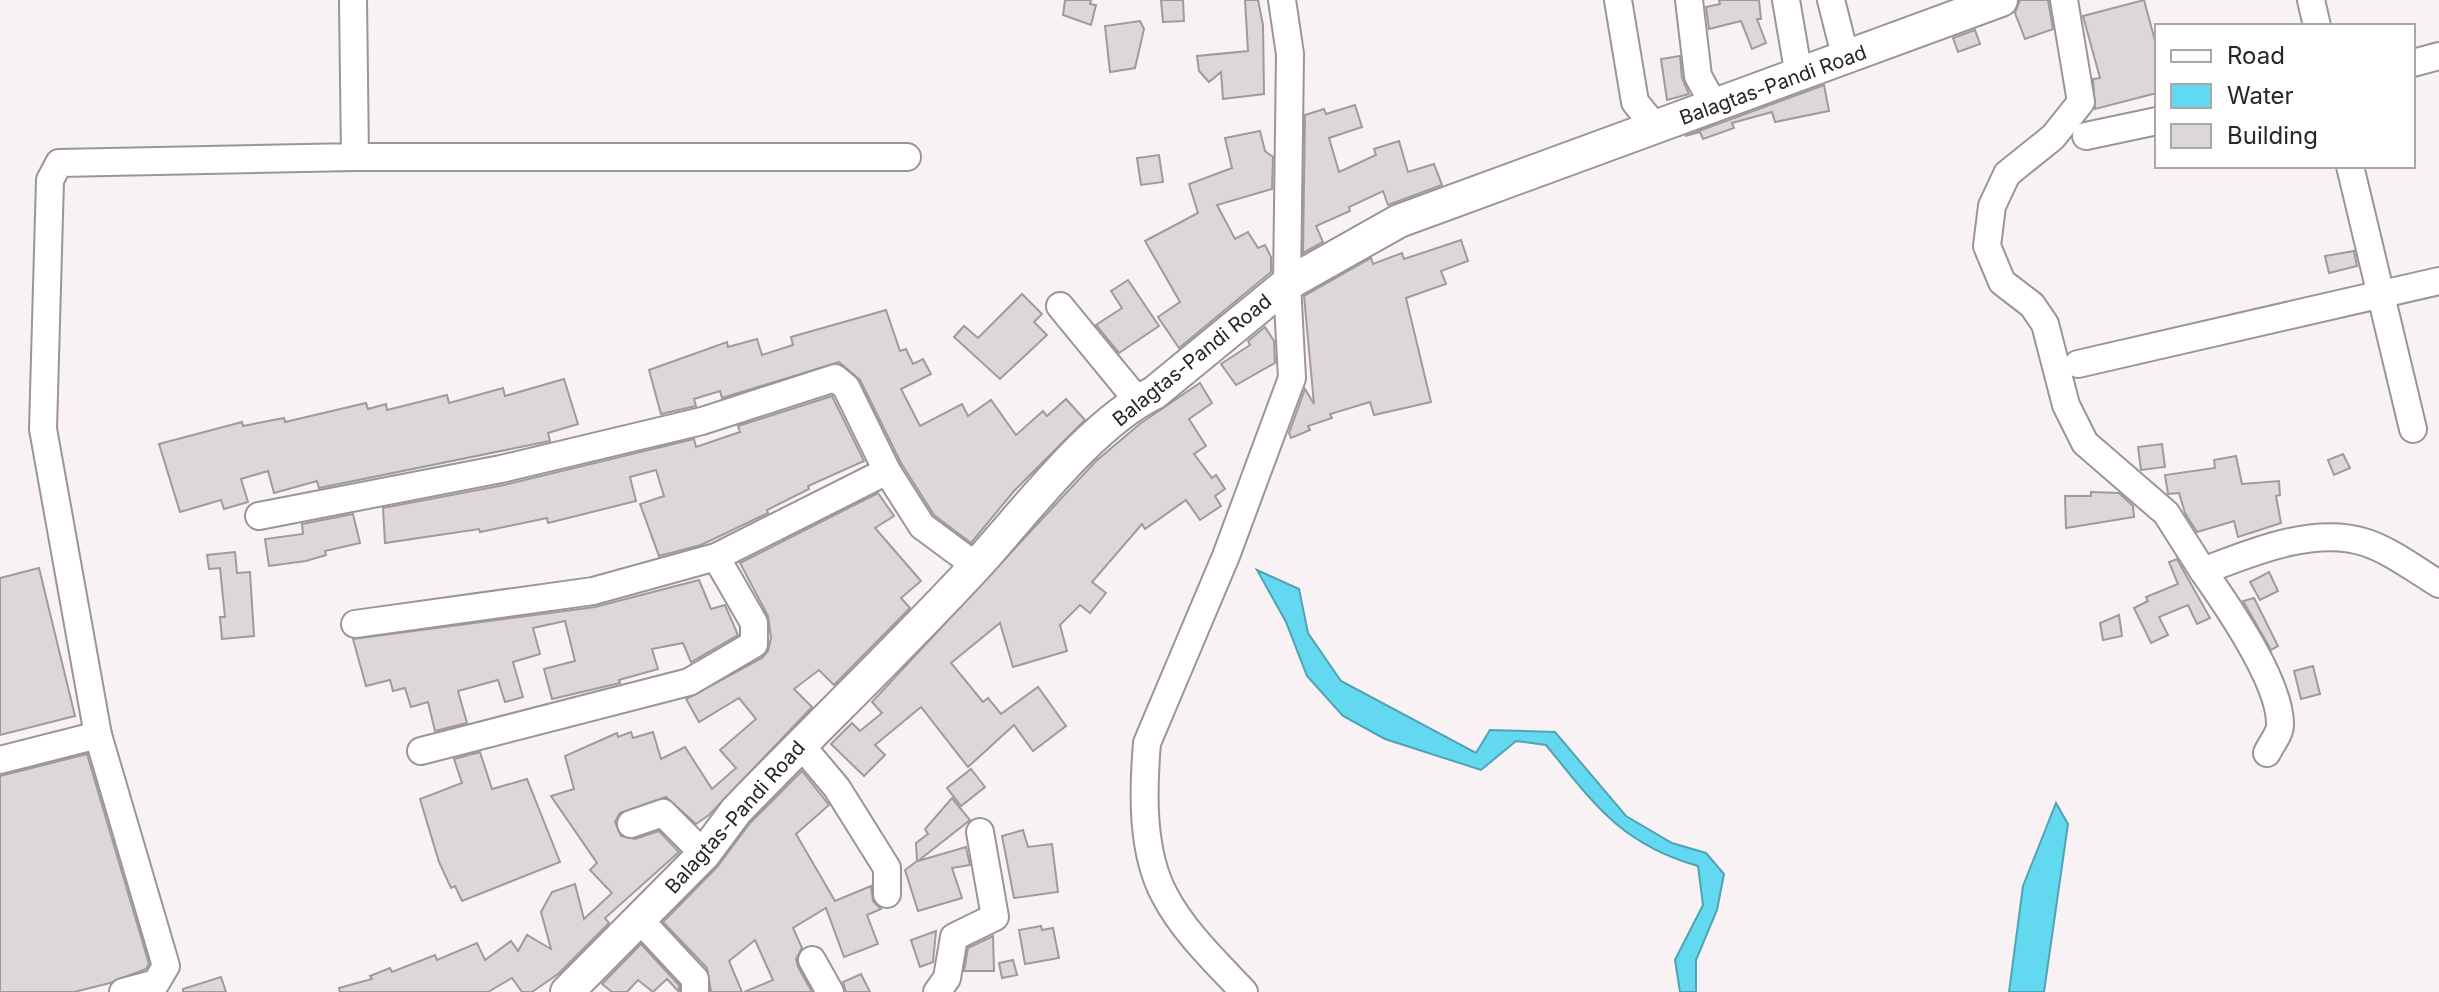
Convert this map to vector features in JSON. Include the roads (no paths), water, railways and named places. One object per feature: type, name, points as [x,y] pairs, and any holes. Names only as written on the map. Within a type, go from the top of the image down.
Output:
[{"type":"main road","name":"Balagtas-Pandi Road","points":[[567,992],[704,854],[736,811],[976,566],[1051,482],[1138,401],[1154,393],[1287,284],[1399,221],[2001,0]]},
{"type":"street","points":[[353,0],[355,157]]},
{"type":"street","points":[[1244,992],[1202,947],[1164,895],[1146,822],[1144,775],[1147,743],[1226,556],[1292,378],[1287,284],[1290,54],[1282,0]]},
{"type":"street","points":[[1618,0],[1635,102],[1656,128]]},
{"type":"street","points":[[1689,0],[1698,76],[1715,107]]},
{"type":"street","points":[[1786,0],[1799,76]]},
{"type":"street","points":[[1831,0],[1846,59]]},
{"type":"street","points":[[2064,0],[2081,102],[2053,137],[2007,174],[1992,206],[1987,246],[2002,282],[2032,305],[2045,324],[2066,405],[2085,443],[2166,513],[2239,622],[2279,709],[2280,729],[2267,753]]},
{"type":"street","points":[[2311,0],[2317,24]]},
{"type":"street","points":[[2415,62],[2439,56]]},
{"type":"street","points":[[2086,136],[2155,121]]},
{"type":"street","points":[[123,992],[156,983],[166,966],[98,735],[43,429],[50,180],[59,163],[355,157],[907,157]]},
{"type":"street","points":[[2350,168],[2413,429]]},
{"type":"street","points":[[2078,364],[2439,281]]},
{"type":"street","points":[[1060,306],[1138,401]]},
{"type":"street","points":[[259,516],[501,469],[687,425],[835,378],[846,387],[887,471],[922,526],[976,566]]},
{"type":"street","points":[[355,624],[593,591],[716,557],[887,471]]},
{"type":"street","points":[[2203,571],[2256,551],[2333,536],[2365,542],[2439,584]]},
{"type":"street","points":[[421,751],[689,682],[754,644],[754,623],[716,557]]},
{"type":"street","points":[[0,760],[98,735]]},
{"type":"street","points":[[800,744],[837,788],[887,868],[887,894]]},
{"type":"street","points":[[631,824],[663,813],[704,854]]},
{"type":"street","points":[[937,992],[947,978],[954,937],[995,917],[980,832]]},
{"type":"street","points":[[639,919],[695,979],[695,992]]},
{"type":"street","points":[[812,960],[830,992]]},
{"type":"water","points":[[1257,570],[1299,589],[1308,633],[1341,681],[1476,753],[1490,730],[1555,732],[1626,816],[1672,843],[1706,853],[1724,874],[1717,910],[1696,960],[1696,992],[1680,992],[1675,960],[1703,905],[1698,866],[1671,857],[1629,834],[1579,786],[1546,745],[1516,741],[1481,770],[1385,739],[1343,716],[1307,676],[1286,622]]},
{"type":"water","points":[[2056,803],[2068,824],[2044,992],[2009,992],[2023,886]]}]
